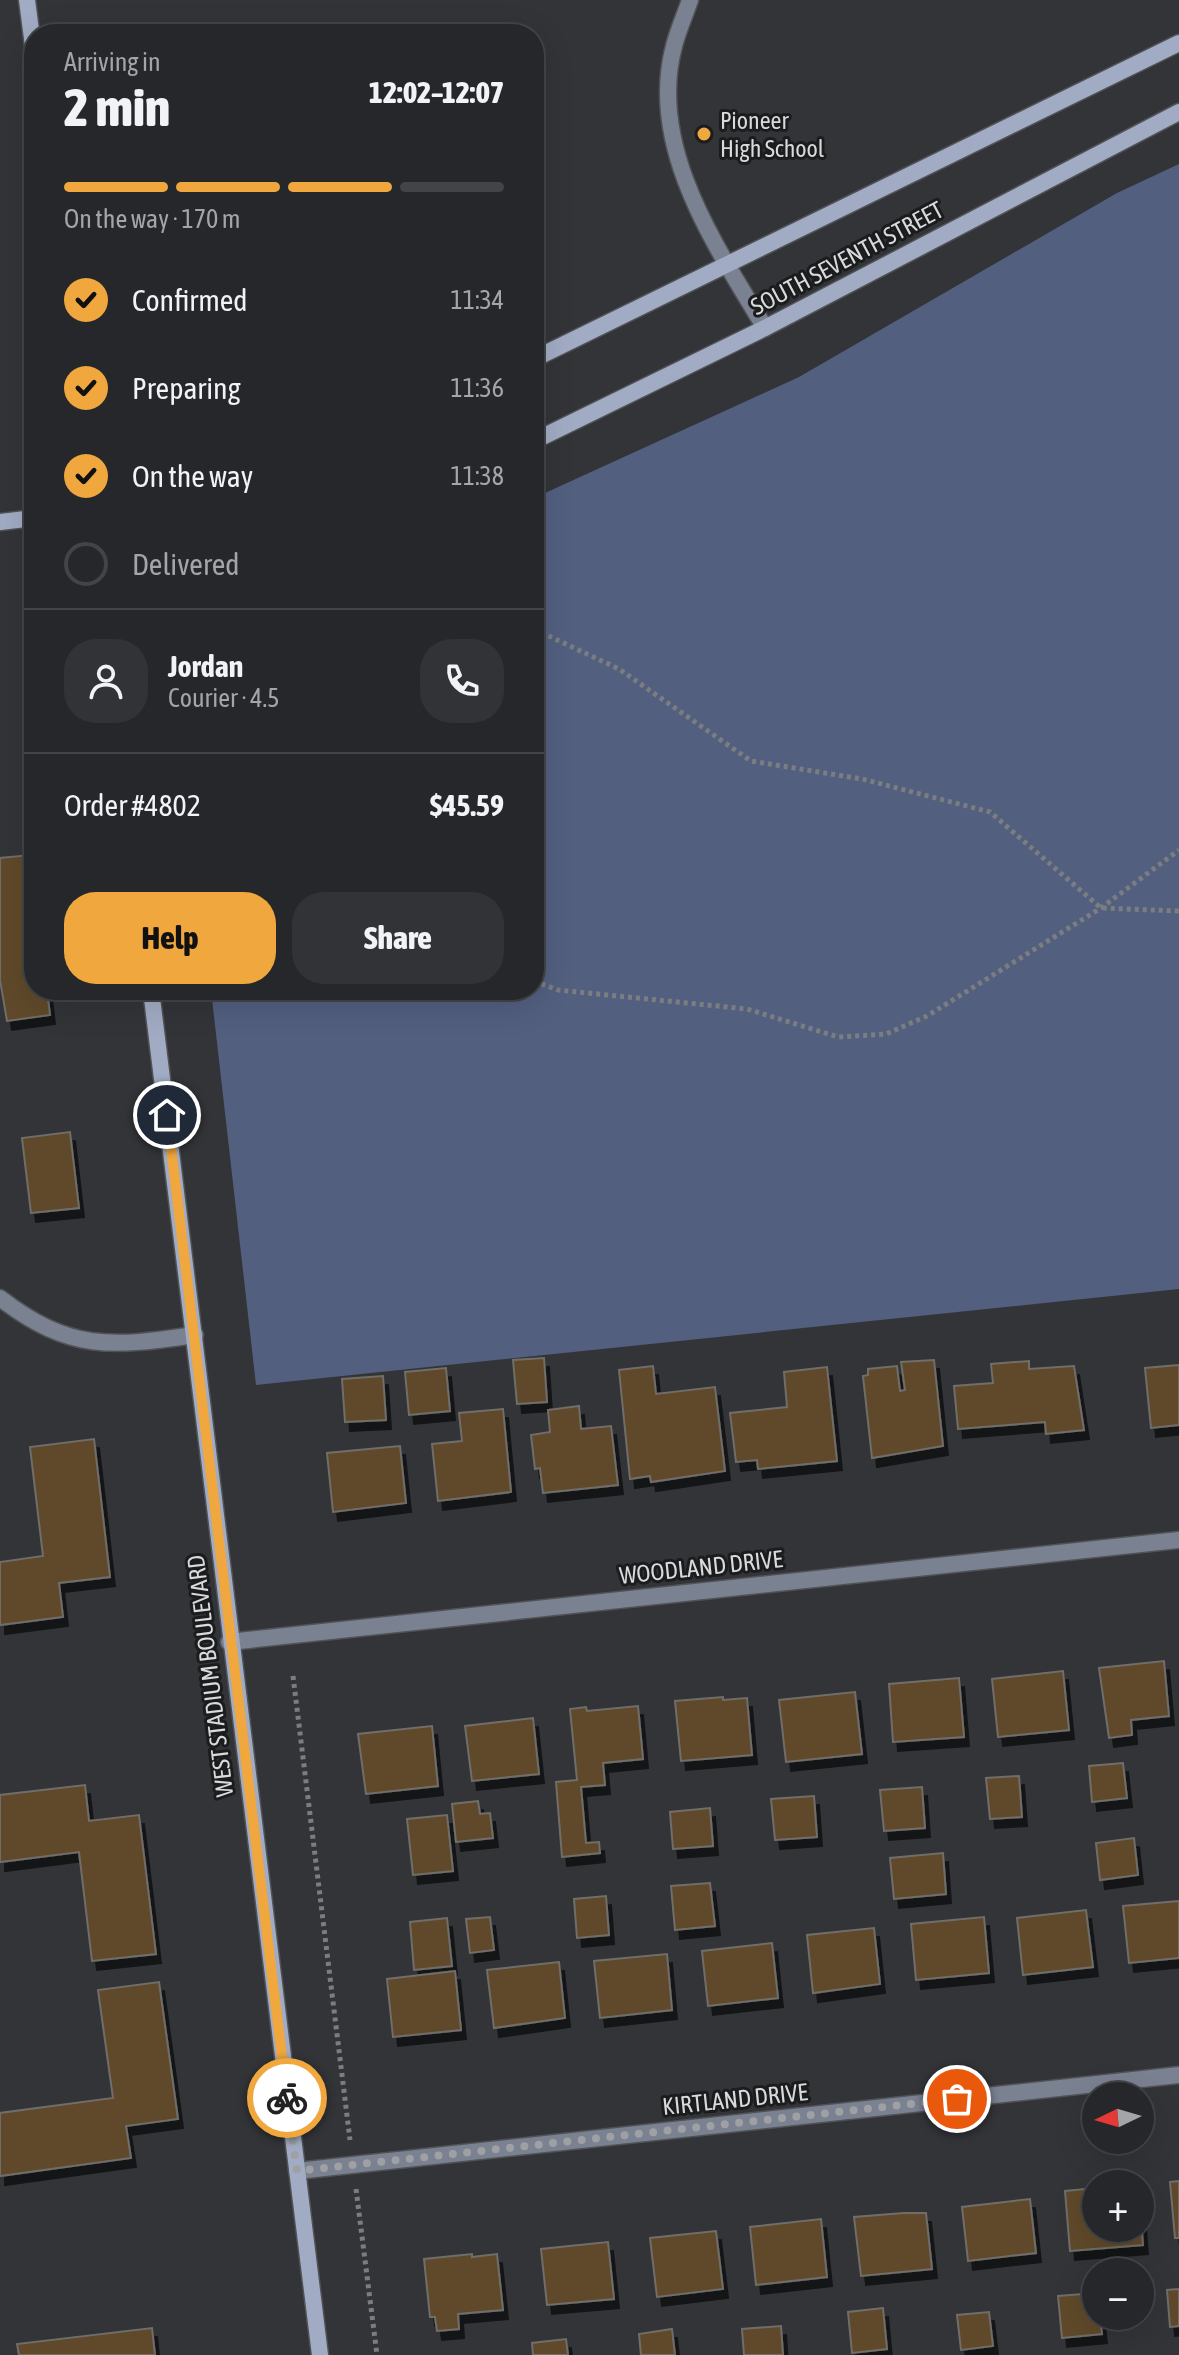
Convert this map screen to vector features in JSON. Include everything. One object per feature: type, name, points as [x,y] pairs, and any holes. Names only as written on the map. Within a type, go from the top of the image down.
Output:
[{"type":"street","points":[[27,0],[30,24]]},
{"type":"street","points":[[690,0],[673,48],[669,118],[690,199],[765,328]]},
{"type":"street","name":"SOUTH SEVENTH STREET","points":[[544,354],[1179,43]]},
{"type":"street","name":"SOUTH SEVENTH STREET","points":[[544,436],[765,328],[1179,112]]},
{"type":"street","points":[[0,522],[24,519]]},
{"type":"street","name":"WEST STADIUM BOULEVARD","points":[[152,1000],[195,1335],[229,1642],[320,2355]]},
{"type":"street","points":[[0,1298],[32,1323],[79,1340],[121,1345],[195,1335]]},
{"type":"street","name":"WOODLAND DRIVE","points":[[229,1642],[1179,1540]]},
{"type":"street","name":"KIRTLAND DRIVE","points":[[297,2171],[1179,2075]]},
{"type":"path","points":[[544,634],[619,669],[751,761],[862,779],[990,812],[1101,908],[1179,911]]},
{"type":"path","points":[[544,985],[558,990],[747,1009],[838,1037],[886,1034],[927,1016],[1101,908],[1179,850]]},
{"type":"path","points":[[293,1676],[377,2355]]},
{"type":"shaded area","points":[[1179,164],[1179,1289],[256,1385],[212,1000],[544,1000],[544,493],[799,377],[1117,193]]},
{"type":"building","points":[[24,856],[24,1000],[48,1000],[50,1015],[7,1021],[0,980],[0,858]]},
{"type":"building","points":[[70,1132],[79,1208],[31,1213],[22,1138]]},
{"type":"building","points":[[544,1358],[547,1402],[517,1404],[513,1360]]},
{"type":"building","points":[[934,1360],[943,1446],[872,1458],[863,1376],[868,1375],[868,1369],[897,1366],[900,1391],[905,1390],[901,1362]]},
{"type":"building","points":[[1029,1361],[1029,1369],[1074,1366],[1084,1430],[1046,1434],[1045,1422],[958,1429],[954,1386],[993,1383],[991,1364]]},
{"type":"building","points":[[1179,1365],[1179,1425],[1151,1428],[1145,1368]]},
{"type":"building","points":[[653,1366],[656,1394],[715,1387],[725,1471],[651,1482],[650,1476],[630,1479],[619,1370]]},
{"type":"building","points":[[827,1367],[837,1461],[758,1469],[757,1460],[736,1462],[730,1413],[787,1407],[784,1372]]},
{"type":"building","points":[[446,1368],[450,1411],[409,1415],[405,1372]]},
{"type":"building","points":[[383,1376],[386,1420],[345,1422],[342,1379]]},
{"type":"building","points":[[579,1406],[581,1429],[611,1426],[618,1485],[543,1493],[540,1468],[535,1469],[531,1435],[550,1432],[548,1410]]},
{"type":"building","points":[[503,1409],[511,1492],[438,1501],[432,1444],[462,1441],[459,1413]]},
{"type":"building","points":[[94,1439],[110,1577],[59,1583],[63,1617],[0,1625],[0,1562],[43,1556],[30,1447]]},
{"type":"building","points":[[400,1446],[406,1503],[333,1512],[327,1453]]},
{"type":"building","points":[[1164,1661],[1169,1716],[1131,1720],[1132,1735],[1109,1738],[1099,1668]]},
{"type":"building","points":[[1063,1671],[1069,1730],[998,1737],[992,1679]]},
{"type":"building","points":[[959,1678],[964,1737],[893,1742],[889,1684]]},
{"type":"building","points":[[855,1692],[862,1754],[786,1762],[779,1700]]},
{"type":"building","points":[[723,1697],[723,1700],[747,1698],[752,1755],[681,1761],[675,1701]]},
{"type":"building","points":[[638,1706],[643,1759],[603,1763],[605,1785],[581,1787],[586,1843],[599,1842],[600,1853],[562,1857],[556,1782],[577,1780],[570,1709],[586,1707],[587,1711]]},
{"type":"building","points":[[533,1718],[539,1774],[472,1781],[465,1726]]},
{"type":"building","points":[[432,1726],[438,1786],[366,1794],[358,1734]]},
{"type":"building","points":[[1123,1763],[1127,1798],[1092,1802],[1089,1766]]},
{"type":"building","points":[[1019,1776],[1022,1817],[990,1819],[986,1778]]},
{"type":"building","points":[[85,1785],[89,1821],[139,1815],[156,1954],[92,1961],[79,1852],[0,1862],[0,1795]]},
{"type":"building","points":[[922,1787],[925,1828],[884,1831],[880,1790]]},
{"type":"building","points":[[814,1796],[817,1837],[775,1840],[771,1799]]},
{"type":"building","points":[[478,1801],[480,1814],[490,1813],[493,1838],[456,1842],[452,1804]]},
{"type":"building","points":[[710,1808],[713,1846],[673,1849],[670,1812]]},
{"type":"building","points":[[447,1815],[453,1871],[413,1875],[407,1819]]},
{"type":"building","points":[[1134,1838],[1138,1875],[1100,1880],[1096,1843]]},
{"type":"building","points":[[943,1853],[946,1894],[894,1899],[890,1858]]},
{"type":"building","points":[[710,1883],[715,1926],[675,1930],[671,1886]]},
{"type":"building","points":[[606,1896],[609,1935],[577,1938],[574,1899]]},
{"type":"building","points":[[1179,1901],[1179,1958],[1129,1963],[1123,1906]]},
{"type":"building","points":[[1086,1910],[1093,1967],[1023,1975],[1017,1918]]},
{"type":"building","points":[[490,1917],[494,1950],[470,1953],[466,1919]]},
{"type":"building","points":[[984,1917],[989,1973],[916,1980],[911,1924]]},
{"type":"building","points":[[447,1918],[452,1966],[414,1970],[410,1922]]},
{"type":"building","points":[[874,1928],[880,1984],[813,1993],[807,1935]]},
{"type":"building","points":[[772,1943],[778,1998],[708,2006],[702,1951]]},
{"type":"building","points":[[667,1954],[672,2010],[600,2018],[594,1961]]},
{"type":"building","points":[[559,1962],[565,2018],[494,2028],[487,1970]]},
{"type":"building","points":[[455,1971],[461,2030],[393,2037],[387,1979]]},
{"type":"building","points":[[159,1982],[178,2119],[126,2126],[131,2158],[0,2176],[0,2113],[113,2098],[98,1990]]},
{"type":"building","points":[[1179,2181],[1179,2238],[1175,2238],[1170,2182]]},
{"type":"building","points":[[1082,2189],[1082,2242],[1143,2242],[1143,2245],[1070,2251],[1065,2191]]},
{"type":"building","points":[[1030,2199],[1036,2253],[968,2261],[962,2207]]},
{"type":"building","points":[[926,2213],[932,2269],[861,2276],[854,2217]]},
{"type":"building","points":[[821,2219],[827,2277],[756,2285],[750,2227]]},
{"type":"building","points":[[716,2231],[723,2289],[657,2297],[650,2238]]},
{"type":"building","points":[[608,2242],[614,2299],[547,2305],[541,2249]]},
{"type":"building","points":[[472,2254],[472,2257],[497,2254],[503,2310],[458,2314],[459,2329],[437,2331],[435,2317],[430,2317],[424,2259]]},
{"type":"building","points":[[1179,2289],[1179,2326],[1170,2327],[1167,2290]]},
{"type":"building","points":[[1082,2294],[1082,2330],[1102,2330],[1102,2334],[1062,2338],[1058,2296]]},
{"type":"building","points":[[883,2308],[887,2349],[852,2353],[848,2312]]},
{"type":"building","points":[[989,2312],[993,2346],[961,2350],[957,2315]]},
{"type":"building","points":[[781,2326],[783,2355],[744,2355],[742,2329]]},
{"type":"building","points":[[152,2328],[155,2355],[19,2355],[17,2344]]},
{"type":"building","points":[[672,2329],[675,2355],[641,2355],[639,2334]]},
{"type":"building","points":[[566,2339],[568,2355],[533,2355],[532,2343]]},
{"type":"way so far","points":[[287,2098],[297,2171],[957,2099]]},
{"type":"place","name":"Pioneer High School","points":[[704,134]]},
{"type":"route","points":[[167,1115],[287,2098]]}]
